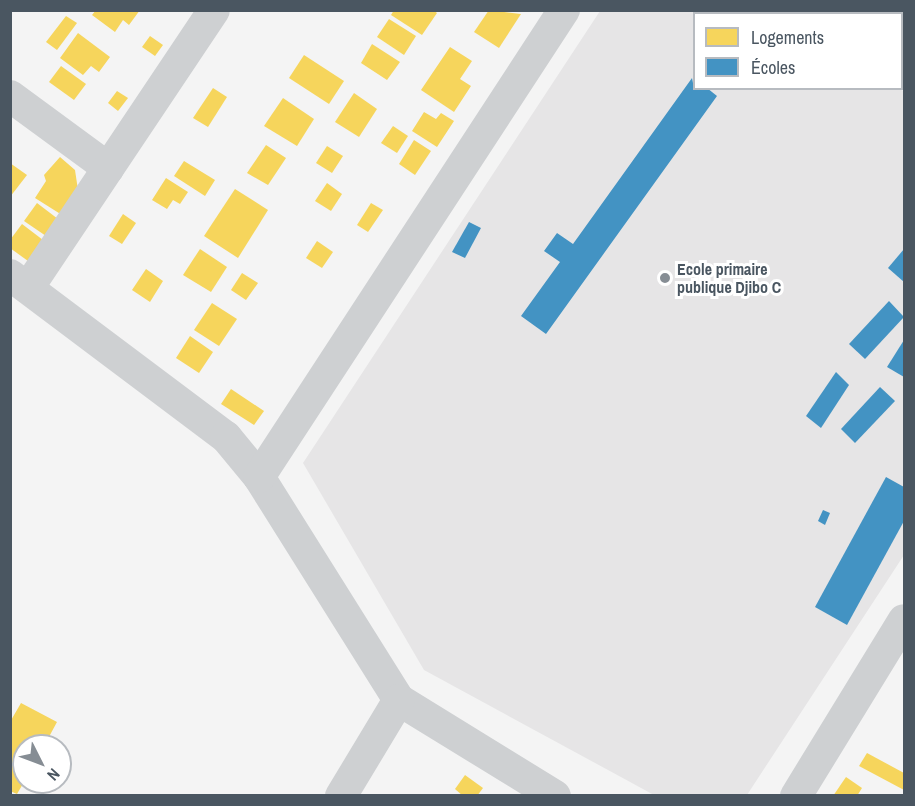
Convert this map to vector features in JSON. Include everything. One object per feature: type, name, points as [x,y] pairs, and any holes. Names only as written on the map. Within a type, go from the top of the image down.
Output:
[{"type":"street","points":[[214,10],[108,168],[19,281],[226,437],[260,477],[399,700],[555,795]]},
{"type":"street","points":[[260,477],[564,10]]},
{"type":"street","points":[[10,96],[108,168]]},
{"type":"street","points":[[796,795],[904,620]]},
{"type":"street","points":[[341,795],[399,700]]},
{"type":"shaded area","name":"Ecole primaire publique Djibo C","points":[[797,10],[800,12],[693,12],[693,90],[902,90],[904,92],[904,555],[747,795],[654,795],[424,670],[303,463],[600,11]]},
{"type":"building: Logements","points":[[96,10],[140,10],[129,25],[123,20],[115,32],[92,15]]},
{"type":"building: Logements","points":[[394,10],[433,10],[437,13],[422,35],[391,15]]},
{"type":"building: Logements","points":[[489,10],[521,14],[499,48],[474,32]]},
{"type":"building: Logements","points":[[66,16],[77,23],[57,50],[46,42]]},
{"type":"building: Logements","points":[[389,19],[416,36],[404,55],[377,37]]},
{"type":"building: Logements","points":[[78,33],[110,57],[99,72],[91,66],[83,75],[60,58]]},
{"type":"building: Logements","points":[[150,36],[163,45],[155,56],[142,47]]},
{"type":"building: Logements","points":[[372,44],[400,62],[387,80],[361,63]]},
{"type":"building: Logements","points":[[450,47],[472,61],[460,79],[471,86],[454,112],[421,90]]},
{"type":"building: Logements","points":[[304,55],[344,81],[329,104],[289,78]]},
{"type":"building: Logements","points":[[61,66],[86,84],[74,100],[49,82]]},
{"type":"building: Logements","points":[[213,88],[227,97],[208,127],[193,118]]},
{"type":"building: Logements","points":[[117,91],[128,98],[118,111],[108,103]]},
{"type":"building: Logements","points":[[354,93],[377,109],[359,137],[335,122]]},
{"type":"building: Logements","points":[[283,98],[314,119],[297,146],[264,126]]},
{"type":"building: Logements","points":[[424,112],[436,119],[441,113],[454,121],[437,147],[412,131]]},
{"type":"building: Logements","points":[[393,126],[408,136],[397,153],[381,143]]},
{"type":"building: Logements","points":[[414,140],[431,151],[415,175],[399,164]]},
{"type":"building: Logements","points":[[266,145],[286,158],[268,185],[247,173]]},
{"type":"building: Logements","points":[[327,146],[343,156],[332,173],[316,163]]},
{"type":"building: Logements","points":[[60,157],[75,170],[78,190],[62,215],[35,198],[46,181],[44,175]]},
{"type":"building: Logements","points":[[184,161],[215,180],[205,196],[174,176]]},
{"type":"building: Logements","points":[[10,163],[27,175],[10,197]]},
{"type":"building: Logements","points":[[166,178],[188,192],[180,204],[173,200],[167,209],[152,200]]},
{"type":"building: Logements","points":[[327,183],[342,194],[331,211],[315,201]]},
{"type":"building: Logements","points":[[235,189],[268,210],[238,258],[204,236]]},
{"type":"building: Logements","points":[[37,203],[58,219],[46,236],[24,221]]},
{"type":"building: Logements","points":[[371,203],[383,210],[368,232],[357,225]]},
{"type":"building: Logements","points":[[123,214],[136,223],[122,244],[109,236]]},
{"type":"building: Logements","points":[[22,224],[43,240],[28,261],[10,248],[10,240]]},
{"type":"building: Logements","points":[[317,241],[333,252],[322,268],[306,258]]},
{"type":"building: Logements","points":[[200,249],[227,267],[211,292],[183,275]]},
{"type":"building: Logements","points":[[146,269],[163,281],[150,302],[132,290]]},
{"type":"building: Logements","points":[[242,273],[258,283],[246,300],[231,290]]},
{"type":"building: Logements","points":[[212,303],[237,319],[219,346],[194,330]]},
{"type":"building: Logements","points":[[190,336],[213,352],[199,373],[176,358]]},
{"type":"building: Logements","points":[[231,389],[264,411],[254,425],[221,404]]},
{"type":"building: Logements","points":[[21,703],[57,722],[50,734],[12,734],[12,792],[10,791],[10,722]]},
{"type":"building: Logements","points":[[867,753],[904,773],[904,790],[859,766]]},
{"type":"building: Logements","points":[[465,775],[483,788],[477,796],[463,796],[455,789]]},
{"type":"building: Logements","points":[[846,777],[862,788],[857,796],[833,796]]},
{"type":"building: Écoles","points":[[692,78],[693,90],[710,90],[717,96],[546,334],[521,316],[560,262],[544,251],[557,233],[573,244]]},
{"type":"building: Écoles","points":[[469,222],[481,228],[465,258],[452,252]]},
{"type":"building: Écoles","points":[[904,249],[904,282],[888,268]]},
{"type":"building: Écoles","points":[[889,301],[904,317],[865,359],[849,344]]},
{"type":"building: Écoles","points":[[904,340],[904,377],[887,367]]},
{"type":"building: Écoles","points":[[836,372],[849,385],[821,428],[806,416]]},
{"type":"building: Écoles","points":[[880,387],[895,401],[855,443],[841,429]]},
{"type":"building: Écoles","points":[[886,477],[904,487],[904,521],[847,625],[815,607]]},
{"type":"building: Écoles","points":[[823,510],[830,513],[825,525],[818,521]]},
{"type":"place","name":"Ecole primaire publique Djibo C","points":[[665,278]]}]
